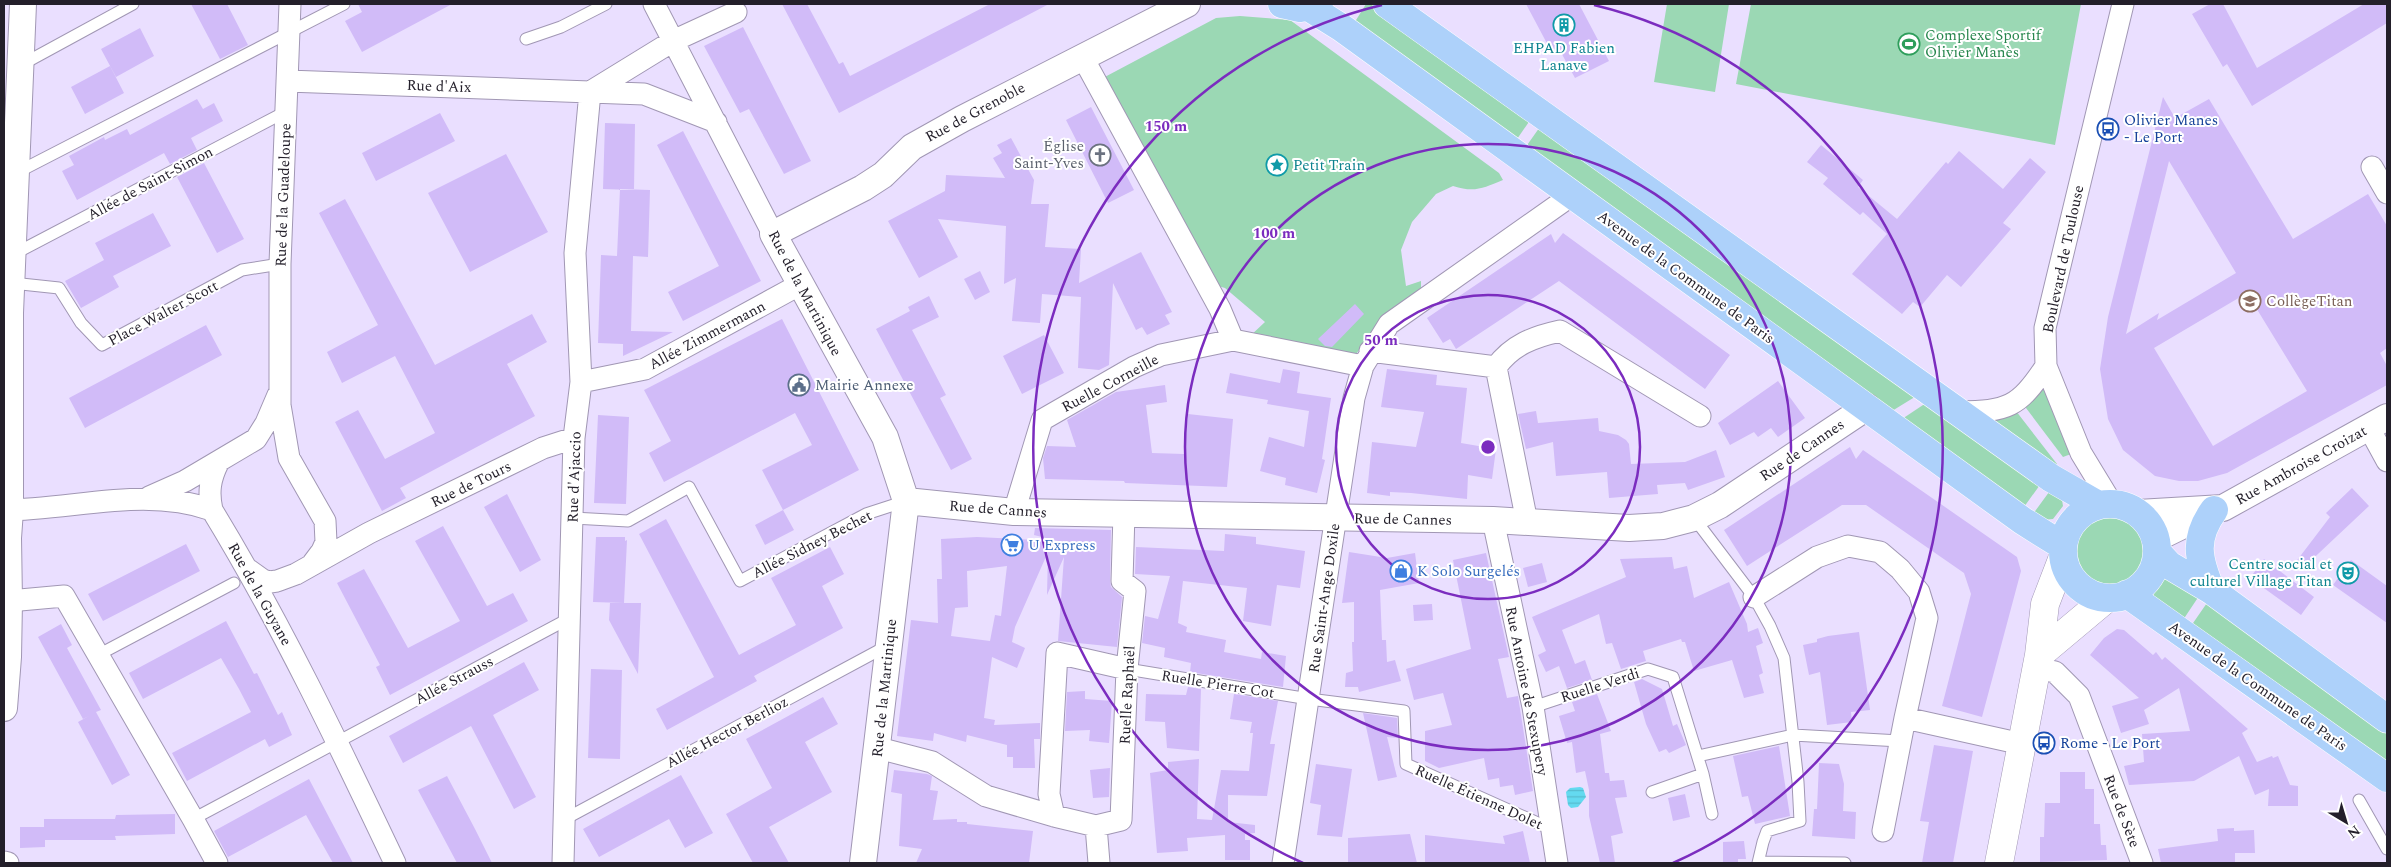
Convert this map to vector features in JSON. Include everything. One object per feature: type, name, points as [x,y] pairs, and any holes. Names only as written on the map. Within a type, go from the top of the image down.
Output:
[{"type":"main road","points":[[1282,4],[1300,8],[1314,6]]},
{"type":"main road","points":[[1387,4],[2051,478],[2105,504],[2131,508],[2149,525],[2156,545],[2169,565],[2211,590],[2386,716]]},
{"type":"main road","name":"Avenue de la Commune de Paris","points":[[1314,6],[2063,552]]},
{"type":"main road","points":[[1999,863],[2038,662],[2045,604],[2063,552],[2068,528],[2081,514],[2105,504]]},
{"type":"main road","points":[[2211,590],[2198,552],[2204,523],[2214,510]]},
{"type":"main road","points":[[2038,662],[2117,596],[2142,584],[2153,569],[2156,545]]},
{"type":"main road","points":[[2063,552],[2068,573],[2078,585],[2091,594],[2117,596]]},
{"type":"main road","name":"Avenue de la Commune de Paris","points":[[2117,596],[2387,778]]},
{"type":"street","points":[[5,700],[9,601],[7,315],[12,283],[23,4]]},
{"type":"street","name":"Rue de la Guadeloupe","points":[[290,4],[280,264],[280,387],[282,423],[289,458],[326,521]]},
{"type":"street","name":"Rue de la Martinique","points":[[654,4],[799,285],[884,437],[906,501],[863,863]]},
{"type":"street","name":"Rue de Grenoble","points":[[773,234],[863,188],[883,175],[912,147],[1082,56],[1187,4]]},
{"type":"street","name":"Boulevard de Toulouse","points":[[2105,504],[2081,453],[2046,366],[2045,328],[2123,4]]},
{"type":"street","points":[[590,92],[673,40],[736,12]]},
{"type":"street","points":[[1082,56],[1220,309],[1233,340]]},
{"type":"street","name":"Rue d'Aix","points":[[287,81],[644,94],[716,122]]},
{"type":"street","name":"Rue d'Ajaccio","points":[[563,863],[574,438],[581,382],[575,253],[590,92]]},
{"type":"street","points":[[2372,167],[2387,193]]},
{"type":"street","name":"Rue Saint-Ange Doxile","points":[[1282,863],[1309,699],[1354,398],[1366,358],[1389,324],[1572,195]]},
{"type":"street","name":"Allée Zimmermann","points":[[581,382],[645,370],[799,285]]},
{"type":"street","points":[[1527,522],[1496,367],[1506,353],[1535,337],[1560,332],[1700,416]]},
{"type":"street","name":"Ruelle Corneille","points":[[1014,512],[1042,420],[1134,367],[1161,355],[1233,340],[1366,358],[1496,367]]},
{"type":"street","points":[[1958,412],[1993,412],[2016,403],[2030,390],[2046,366]]},
{"type":"street","name":"Rue de la Guadeloupe","points":[[147,498],[185,481],[256,439],[266,423],[280,387]]},
{"type":"street","name":"Rue de Cannes","points":[[906,501],[1014,512],[1493,520],[1629,528],[1662,526],[1694,518],[1720,506],[1866,407]]},
{"type":"street","points":[[2378,423],[2387,461]]},
{"type":"street","name":"Rue Ambroise Croizat","points":[[2138,513],[2223,508],[2378,423]]},
{"type":"street","name":"Rue de Tours","points":[[241,577],[277,581],[368,533],[543,448],[574,438]]},
{"type":"street","points":[[256,439],[268,444],[289,458]]},
{"type":"street","points":[[7,510],[147,498],[178,501],[212,510],[209,494],[210,483],[218,463]]},
{"type":"street","name":"Rue de la Guyane","points":[[212,510],[241,577],[338,742],[396,863]]},
{"type":"street","name":"Rue Ambroise Croizat","points":[[2156,545],[2214,510]]},
{"type":"street","name":"Ruelle Raphaël","points":[[1096,826],[1121,820],[1127,669],[1135,591],[1122,581],[1124,513]]},
{"type":"street","name":"Rue Antoine de Stexupery","points":[[1493,520],[1533,707],[1557,863]]},
{"type":"street","points":[[326,521],[338,529],[353,533],[368,533]]},
{"type":"street","points":[[313,563],[326,542],[326,521]]},
{"type":"street","points":[[1754,597],[1817,557],[1848,546],[1880,552],[1900,569],[1919,592],[1927,618],[1900,741],[1883,831]]},
{"type":"street","points":[[9,601],[64,596],[217,863]]},
{"type":"street","points":[[1054,816],[1049,794],[1057,654],[1127,669]]},
{"type":"street","name":"Rue de Sète","points":[[2038,662],[2055,672],[2079,696],[2142,863]]},
{"type":"street","points":[[1905,718],[2022,744]]},
{"type":"street","points":[[878,748],[932,762],[986,796],[1096,826],[1099,863]]},
{"type":"street","points":[[4,862],[8,863]]},
{"type":"lane","points":[[21,65],[133,4]]},
{"type":"lane","points":[[16,172],[344,4]]},
{"type":"lane","points":[[526,39],[562,27],[606,4]]},
{"type":"lane","name":"Allée de Saint-Simon","points":[[13,254],[287,111]]},
{"type":"lane","name":"Place Walter Scott","points":[[12,283],[59,288],[81,324],[102,345],[242,270],[280,264]]},
{"type":"lane","name":"Allée Sidney Bechet","points":[[572,518],[628,521],[689,487],[740,581],[866,514],[906,501]]},
{"type":"lane","points":[[1694,518],[1754,597],[1770,626],[1784,658],[1800,821],[1767,831],[1762,842],[1758,863],[1845,863]]},
{"type":"lane","points":[[98,655],[241,577]]},
{"type":"lane","name":"Allée Strauss","points":[[193,819],[570,618]]},
{"type":"lane","name":"Allée Hector Berlioz","points":[[565,818],[888,645]]},
{"type":"lane","name":"Ruelle Pierre Cot","points":[[1127,669],[1309,699]]},
{"type":"lane","name":"Ruelle Verdi","points":[[1533,707],[1648,669],[1673,677],[1698,756],[1712,814]]},
{"type":"lane","name":"Ruelle Étienne Dolet","points":[[1309,699],[1404,710],[1406,764],[1551,829]]},
{"type":"lane","points":[[1698,756],[1793,735],[1900,741]]},
{"type":"lane","points":[[1652,792],[1703,774]]},
{"type":"lane","points":[[2360,800],[2387,849]]},
{"type":"green space","points":[[1366,4],[1377,4],[1533,116],[1515,142],[1353,25]]},
{"type":"green space","points":[[1667,4],[1729,4],[1715,92],[1654,82]]},
{"type":"green space","name":"Complexe Sportif Olivier Manès","points":[[1751,4],[2081,4],[2055,145],[1736,84]]},
{"type":"green space","points":[[1240,16],[1290,20],[1499,173],[1503,180],[1479,189],[1453,186],[1436,194],[1412,222],[1401,250],[1406,286],[1421,281],[1421,292],[1384,319],[1356,354],[1249,337],[1265,322],[1225,288],[1218,286],[1101,79],[1216,18]]},
{"type":"green space","points":[[1542,124],[1918,395],[1892,411],[1525,148]]},
{"type":"green space","points":[[2037,388],[2045,388],[2071,454],[2063,457],[2023,404]]},
{"type":"green space","points":[[1929,401],[2042,482],[2024,507],[1902,419]]},
{"type":"green space","points":[[2016,411],[2057,464],[2052,471],[1990,420]]},
{"type":"green space","points":[[2052,488],[2061,494],[2063,506],[2053,519],[2041,520],[2033,514]]},
{"type":"green space","points":[[2109,514],[2130,520],[2140,530],[2146,551],[2140,572],[2130,582],[2109,588],[2088,582],[2078,572],[2072,551],[2078,530],[2088,520]]},
{"type":"green space","points":[[2164,570],[2199,596],[2183,620],[2154,601],[2153,587]]},
{"type":"green space","points":[[2209,600],[2387,729],[2387,767],[2191,626]]},
{"type":"water","points":[[1570,788],[1583,788],[1586,797],[1578,807],[1571,808],[1568,805],[1566,792]]},
{"type":"building","points":[[191,4],[227,4],[248,45],[220,59]]},
{"type":"building","points":[[358,4],[452,4],[362,52],[345,21],[362,12]]},
{"type":"building","points":[[782,4],[807,4],[839,64],[843,62],[850,76],[990,4],[1049,4],[839,113]]},
{"type":"building","name":"EHPAD Fabien Lanave","points":[[1526,4],[1579,4],[1609,61],[1575,78],[1558,47],[1551,51]]},
{"type":"building","points":[[2210,4],[2223,4],[2257,68],[2364,4],[2387,4],[2387,23],[2252,106],[2227,64],[2223,67],[2192,14]]},
{"type":"building","points":[[743,27],[811,161],[784,174],[749,109],[740,113],[704,46]]},
{"type":"building","points":[[140,28],[154,56],[116,77],[101,49]]},
{"type":"building","points":[[110,66],[124,93],[85,114],[71,87]]},
{"type":"building","name":"CollègeTitan","points":[[2163,97],[2175,118],[2209,99],[2293,239],[2368,194],[2387,226],[2387,348],[2380,353],[2387,366],[2387,385],[2227,473],[2198,481],[2179,481],[2155,476],[2123,450],[2108,419],[2100,369],[2108,317]],"holes":[[[2169,161],[2236,273],[2157,320],[2159,313],[2126,334]],[[2247,293],[2307,391],[2213,446],[2154,348]]]},
{"type":"building","points":[[197,99],[203,109],[214,103],[223,121],[191,138],[197,150],[170,164],[164,153],[77,200],[62,171],[74,165],[69,156],[104,137],[105,140],[127,129],[130,135]]},
{"type":"building","name":"Église Saint-Yves","points":[[1091,107],[1134,190],[1108,203],[1066,120]]},
{"type":"building","points":[[440,113],[455,141],[376,181],[362,153]]},
{"type":"building","points":[[605,123],[635,124],[634,190],[603,189]]},
{"type":"building","points":[[683,131],[761,281],[683,321],[668,292],[719,266],[657,145]]},
{"type":"building","points":[[1011,138],[1034,180],[1031,204],[1049,204],[1045,247],[1081,249],[1079,283],[1141,252],[1172,312],[1165,315],[1170,324],[1147,335],[1142,327],[1136,330],[1113,283],[1109,365],[1099,370],[1078,368],[1081,297],[1042,294],[1040,323],[1012,321],[1016,278],[1004,284],[1006,226],[938,219],[958,257],[919,278],[888,221],[945,191],[946,175],[1005,178],[993,158],[1002,153],[997,145]]},
{"type":"building","points":[[1821,145],[1863,180],[1858,187],[1897,219],[1946,162],[1948,164],[1959,151],[2003,189],[2030,158],[2046,172],[2003,223],[2011,229],[1961,287],[1947,275],[1920,307],[1913,302],[1902,314],[1852,274],[1887,234],[1863,212],[1860,215],[1823,184],[1828,178],[1807,162]]},
{"type":"building","points":[[506,154],[548,232],[470,272],[428,193]]},
{"type":"building","points":[[204,163],[244,239],[217,253],[177,177]]},
{"type":"building","points":[[620,189],[650,190],[648,257],[633,256],[631,331],[673,332],[623,356],[623,344],[598,343],[601,255],[617,256]]},
{"type":"building","points":[[345,199],[435,365],[532,314],[547,342],[507,364],[535,416],[400,488],[406,498],[382,511],[335,422],[358,410],[385,459],[435,433],[395,356],[342,383],[327,352],[378,325],[319,213]]},
{"type":"building","points":[[153,213],[171,246],[113,276],[119,287],[81,308],[65,281],[104,260],[95,243]]},
{"type":"building","points":[[1563,233],[1730,355],[1705,389],[1559,281],[1456,349],[1450,339],[1443,343],[1427,318],[1551,234],[1555,243]]},
{"type":"building","points":[[980,271],[990,292],[975,300],[964,279]]},
{"type":"building","points":[[929,296],[939,317],[912,330],[946,395],[940,398],[972,459],[951,470],[876,329],[910,311],[908,307]]},
{"type":"building","points":[[1355,304],[1364,314],[1332,347],[1325,346],[1318,339]]},
{"type":"building","points":[[782,319],[859,470],[783,510],[762,470],[812,445],[795,413],[664,482],[649,453],[671,441],[644,390]]},
{"type":"building","points":[[206,325],[222,355],[85,428],[69,398]]},
{"type":"building","points":[[1044,335],[1064,373],[1022,394],[1003,356]]},
{"type":"building","points":[[1283,369],[1300,372],[1297,393],[1331,398],[1322,459],[1325,460],[1317,493],[1285,485],[1286,478],[1260,471],[1269,437],[1304,447],[1309,411],[1267,404],[1268,400],[1226,393],[1230,373],[1280,383]]},
{"type":"building","points":[[1387,369],[1437,375],[1436,385],[1467,388],[1461,443],[1496,449],[1492,479],[1468,475],[1467,499],[1411,493],[1390,492],[1390,496],[1367,493],[1372,442],[1416,447],[1424,412],[1381,407]]},
{"type":"building","points":[[1778,381],[1805,418],[1778,437],[1771,428],[1758,437],[1754,432],[1730,445],[1718,423]]},
{"type":"building","points":[[1165,385],[1167,402],[1146,405],[1152,453],[1184,454],[1188,414],[1233,419],[1227,487],[1045,479],[1043,458],[1047,446],[1076,447],[1067,420],[1116,392]]},
{"type":"building","points":[[1536,411],[1538,423],[1598,418],[1599,431],[1618,435],[1629,444],[1631,464],[1685,462],[1716,450],[1725,477],[1688,490],[1685,483],[1657,485],[1658,494],[1609,498],[1607,472],[1556,476],[1553,442],[1526,449],[1518,414]]},
{"type":"building","points":[[598,415],[629,417],[626,504],[594,503]]},
{"type":"building","points":[[1850,447],[1856,459],[1863,450],[2017,557],[2021,571],[1982,717],[1942,706],[1971,594],[1964,573],[1866,505],[1842,505],[1747,566],[1724,530]]},
{"type":"building","points":[[2352,488],[2369,506],[2302,569],[2295,563],[2330,517],[2326,513]]},
{"type":"building","points":[[507,494],[541,560],[520,572],[484,507]]},
{"type":"building","points":[[783,510],[794,530],[765,545],[755,525]]},
{"type":"building","points":[[666,519],[739,655],[796,625],[771,578],[830,547],[844,574],[822,586],[843,628],[754,676],[757,681],[667,730],[656,709],[714,677],[639,534]]},
{"type":"building","points":[[443,526],[487,606],[513,593],[528,621],[390,695],[376,667],[380,665],[337,583],[364,569],[408,648],[460,621],[415,541]]},
{"type":"building","points":[[1035,528],[1111,530],[1110,581],[1111,587],[1122,597],[1117,647],[1058,641],[1064,557],[1047,595],[1048,552],[1015,627],[1012,642],[1025,648],[1017,668],[992,657],[984,718],[995,720],[994,725],[1040,723],[1040,739],[1034,739],[1035,768],[1013,768],[1013,757],[1007,757],[1007,745],[967,735],[966,742],[934,733],[933,741],[897,736],[911,620],[938,623],[937,579],[942,579],[941,539],[977,537],[1058,541],[1034,535]],"holes":[[[1007,566],[1001,616],[995,615],[990,641],[951,636],[955,608],[968,607],[967,571]]]},
{"type":"building","points":[[1225,534],[1256,537],[1256,544],[1305,551],[1300,588],[1277,585],[1271,626],[1243,621],[1247,588],[1183,581],[1178,623],[1187,627],[1186,632],[1226,640],[1224,652],[1261,659],[1262,652],[1286,656],[1283,687],[1190,672],[1191,663],[1164,657],[1165,648],[1142,643],[1145,616],[1158,619],[1170,576],[1135,574],[1136,547],[1224,551]]},
{"type":"building","points":[[596,537],[625,537],[625,541],[627,540],[624,603],[593,602]]},
{"type":"building","points":[[186,544],[200,571],[103,621],[88,594]]},
{"type":"building","points":[[1349,552],[1387,558],[1415,553],[1419,583],[1380,590],[1382,640],[1386,640],[1387,662],[1395,660],[1401,681],[1359,692],[1358,687],[1345,687],[1346,673],[1353,671],[1352,642],[1354,642],[1354,602],[1342,603]]},
{"type":"building","points":[[1486,553],[1509,657],[1498,659],[1507,698],[1518,696],[1533,791],[1515,795],[1513,785],[1500,787],[1499,778],[1488,780],[1484,758],[1439,768],[1425,761],[1425,731],[1452,725],[1443,693],[1414,700],[1406,669],[1471,649],[1453,560]]},
{"type":"building","points":[[1672,557],[1674,569],[1687,566],[1694,598],[1729,582],[1747,624],[1748,632],[1758,628],[1763,643],[1756,646],[1763,673],[1759,675],[1764,693],[1744,698],[1732,660],[1694,671],[1685,642],[1682,642],[1681,639],[1643,651],[1646,661],[1621,669],[1612,643],[1606,644],[1599,614],[1562,630],[1575,664],[1585,660],[1592,680],[1567,688],[1559,666],[1546,672],[1538,655],[1546,651],[1532,617],[1626,577],[1620,559]]},
{"type":"building","points":[[2264,559],[2314,597],[2301,615],[2250,578]]},
{"type":"building","points":[[2351,560],[2387,586],[2387,623],[2333,585]]},
{"type":"building","points":[[1542,563],[1547,582],[1528,587],[1523,568]]},
{"type":"building","points":[[610,603],[641,603],[638,674],[609,620]]},
{"type":"building","points":[[1432,604],[1433,620],[1414,621],[1413,605]]},
{"type":"building","points":[[226,621],[254,674],[257,673],[278,715],[282,712],[292,735],[269,747],[265,739],[187,781],[172,753],[251,712],[239,689],[221,658],[143,699],[129,673]]},
{"type":"building","points":[[61,624],[72,645],[67,648],[101,710],[96,712],[130,775],[112,785],[78,722],[89,716],[83,719],[38,637]]},
{"type":"building","points":[[2117,629],[2124,630],[2153,655],[2156,652],[2162,660],[2165,657],[2248,729],[2242,733],[2257,762],[2272,756],[2273,758],[2278,756],[2290,785],[2298,786],[2298,806],[2268,806],[2269,789],[2255,795],[2239,756],[2194,781],[2129,785],[2124,766],[2144,762],[2142,734],[2190,731],[2179,688],[2144,710],[2149,724],[2121,733],[2112,706],[2139,698],[2090,655],[2104,638]]},
{"type":"building","points":[[1859,632],[1870,710],[1851,712],[1852,722],[1827,725],[1820,672],[1809,675],[1803,645],[1817,642],[1817,639],[1828,636]]},
{"type":"building","points":[[524,662],[539,690],[493,715],[536,797],[514,809],[471,726],[403,763],[389,736]]},
{"type":"building","points":[[591,669],[622,670],[620,759],[588,758]]},
{"type":"building","points":[[1642,679],[1662,689],[1673,726],[1677,724],[1686,745],[1669,753],[1666,749],[1659,752],[1646,724],[1634,682]]},
{"type":"building","points":[[1188,687],[1201,689],[1199,751],[1167,748],[1165,722],[1145,721],[1146,694],[1186,695]]},
{"type":"building","points":[[1085,691],[1085,699],[1112,701],[1109,743],[1089,741],[1090,730],[1065,731],[1067,692]]},
{"type":"building","points":[[1234,694],[1278,701],[1270,744],[1275,744],[1267,796],[1228,795],[1228,822],[1255,825],[1255,833],[1245,834],[1245,840],[1250,840],[1250,860],[1225,860],[1225,835],[1187,838],[1188,851],[1157,853],[1150,773],[1168,770],[1168,762],[1199,759],[1197,819],[1212,820],[1221,770],[1249,771],[1253,733],[1250,733],[1252,722],[1230,719]]},
{"type":"building","points":[[1597,694],[1611,731],[1600,734],[1605,773],[1609,773],[1610,781],[1624,780],[1627,797],[1615,798],[1623,833],[1611,836],[1615,863],[1600,863],[1589,816],[1589,790],[1585,771],[1576,773],[1572,742],[1567,743],[1559,716],[1575,711],[1572,702]]},
{"type":"building","points":[[823,697],[838,724],[805,742],[832,792],[769,827],[789,863],[753,863],[726,814],[772,788],[746,739]]},
{"type":"building","points":[[1363,713],[1397,718],[1398,738],[1387,737],[1397,777],[1378,781]]},
{"type":"building","points":[[1934,745],[1973,751],[1953,863],[1922,863],[1929,822],[1920,821]]},
{"type":"building","points":[[1779,746],[1790,816],[1755,824],[1748,796],[1742,797],[1733,756]]},
{"type":"building","points":[[1819,763],[1839,764],[1844,784],[1843,811],[1856,812],[1855,839],[1812,836],[1814,809],[1817,809]]},
{"type":"building","points":[[1316,764],[1352,769],[1342,837],[1317,835],[1321,805],[1310,803]]},
{"type":"building","points":[[1110,768],[1109,797],[1093,798],[1090,770]]},
{"type":"building","points":[[894,770],[932,776],[930,790],[938,791],[933,820],[957,819],[957,822],[967,822],[967,824],[1033,831],[1029,863],[916,863],[922,849],[899,846],[902,794],[891,792]]},
{"type":"building","points":[[2060,772],[2085,772],[2085,789],[2094,789],[2094,824],[2100,824],[2101,845],[2106,845],[2107,860],[2040,862],[2040,837],[2044,837],[2045,803],[2060,803]]},
{"type":"building","points":[[681,775],[713,833],[685,848],[669,819],[599,857],[583,829]]},
{"type":"building","points":[[447,776],[492,863],[457,863],[418,790]]},
{"type":"building","points":[[309,779],[353,863],[333,863],[306,815],[228,857],[214,831]]},
{"type":"building","points":[[1685,794],[1690,817],[1673,821],[1668,798]]},
{"type":"building","points":[[175,814],[175,834],[115,836],[116,840],[45,840],[45,847],[20,848],[20,827],[44,827],[44,819],[115,819],[116,815]]},
{"type":"building","points":[[2234,828],[2234,831],[2254,830],[2255,853],[2235,853],[2235,863],[2161,863],[2158,849],[2218,841],[2217,829]]},
{"type":"building","points":[[1523,831],[1530,863],[1425,863],[1425,835],[1505,844],[1503,836]]},
{"type":"building","points":[[1410,834],[1417,863],[1348,863],[1348,838]]},
{"type":"building","points":[[1744,841],[1746,859],[1738,859],[1738,863],[1723,863],[1723,842]]},
{"type":"place","name":"EHPAD Fabien Lanave","points":[[1564,25]]},
{"type":"place","name":"Complexe Sportif Olivier Manès","points":[[1909,44]]},
{"type":"place","name":"Olivier Manes - Le Port","points":[[2108,129]]},
{"type":"place","name":"Église Saint-Yves","points":[[1100,155]]},
{"type":"place","name":"Petit Train","points":[[1277,165]]},
{"type":"place","name":"CollègeTitan","points":[[2250,301]]},
{"type":"place","name":"Mairie Annexe","points":[[799,385]]},
{"type":"place","name":"U Express","points":[[1012,545]]},
{"type":"place","name":"K Solo Surgelés","points":[[1401,571]]},
{"type":"place","name":"Centre social et culturel Village Titan","points":[[2348,573]]},
{"type":"place","name":"Rome - Le Port","points":[[2044,743]]}]
